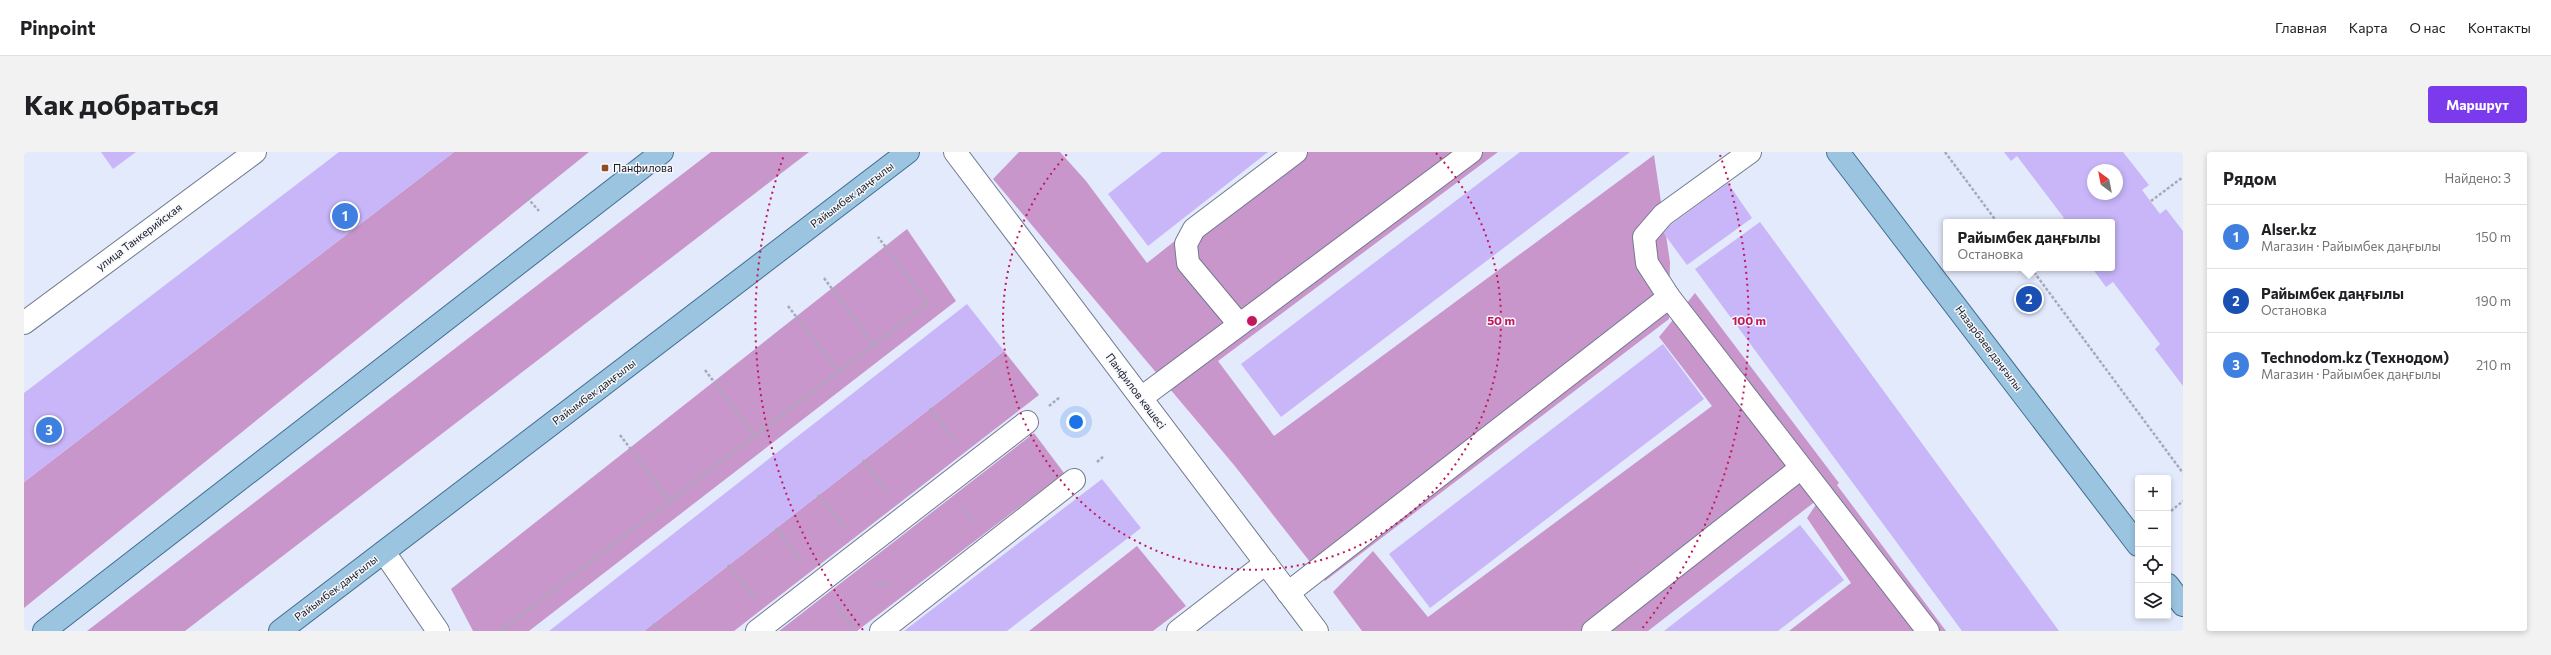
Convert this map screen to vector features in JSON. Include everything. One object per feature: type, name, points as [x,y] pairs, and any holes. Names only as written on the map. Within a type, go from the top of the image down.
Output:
[{"type":"main road","points":[[44,631],[662,152]]},
{"type":"main road","name":"Райымбек даңғылы","points":[[280,631],[908,152]]},
{"type":"main road","name":"Назарбаев даңғылы","points":[[1838,152],[2135,541]]},
{"type":"main road","points":[[2171,589],[2183,605]]},
{"type":"street","name":"улица Танкерийская","points":[[24,323],[255,152]]},
{"type":"street","name":"Панфилов көшесі","points":[[955,152],[1317,631]]},
{"type":"street","points":[[1239,324],[1188,263],[1186,244],[1194,229],[1296,152]]},
{"type":"street","points":[[1141,398],[1470,152]]},
{"type":"street","points":[[1750,152],[1663,215],[1644,237],[1647,263],[1669,297],[1928,631]]},
{"type":"street","points":[[1288,593],[1669,297]]},
{"type":"street","points":[[765,625],[1028,422]]},
{"type":"street","points":[[1592,631],[1801,468]]},
{"type":"street","points":[[881,631],[1074,480]]},
{"type":"street","points":[[384,552],[438,631]]},
{"type":"street","points":[[1178,631],[1266,563]]},
{"type":"path","points":[[1945,152],[1995,219]]},
{"type":"path","points":[[2151,201],[2183,177]]},
{"type":"path","points":[[524,194],[538,212]]},
{"type":"path","points":[[500,631],[928,303],[878,237]]},
{"type":"path","points":[[2033,271],[2183,473]]},
{"type":"path","points":[[824,278],[874,344]]},
{"type":"path","points":[[788,306],[839,372]]},
{"type":"path","points":[[705,370],[755,436]]},
{"type":"path","points":[[930,408],[973,464]]},
{"type":"path","points":[[620,435],[670,501]]},
{"type":"path","points":[[862,460],[907,515]]},
{"type":"path","points":[[945,486],[991,545]]},
{"type":"path","points":[[818,495],[864,548]]},
{"type":"path","points":[[2171,510],[2183,501]]},
{"type":"path","points":[[776,528],[818,584]]},
{"type":"path","points":[[728,565],[765,625]]},
{"type":"path","points":[[654,624],[660,631]]},
{"type":"shaded area","points":[[454,152],[589,152],[24,608],[24,482]]},
{"type":"shaded area","points":[[711,152],[809,152],[185,631],[87,631]]},
{"type":"shaded area","points":[[1019,152],[1060,152],[1086,181],[1147,263],[1287,152],[1498,152],[1218,361],[1274,436],[1654,155],[1670,262],[1669,319],[1325,581],[1234,465],[993,179]]},
{"type":"shaded area","points":[[907,229],[956,301],[529,631],[473,631],[451,589]]},
{"type":"shaded area","points":[[1695,293],[1839,483],[1837,485],[1946,631],[1789,631],[1851,583],[1807,518],[1821,497],[1648,631],[1362,631],[1333,592],[1373,551],[1428,617],[1712,406],[1659,337]]},
{"type":"shaded area","points":[[1004,351],[1039,395],[734,631],[644,631]]},
{"type":"shaded area","points":[[1034,433],[1064,473],[857,631],[779,631]]},
{"type":"shaded area","points":[[1137,546],[1186,606],[1153,631],[1029,631]]},
{"type":"building","points":[[101,152],[136,152],[113,169]]},
{"type":"building","points":[[339,152],[454,152],[24,482],[24,393]]},
{"type":"building","points":[[1162,152],[1268,152],[1148,246],[1108,194]]},
{"type":"building","points":[[1520,152],[1630,152],[1281,417],[1241,364]]},
{"type":"building","points":[[2004,152],[2123,152],[2149,185],[2142,190],[2160,214],[2166,209],[2183,231],[2183,386],[2155,349],[2160,344],[2113,282],[2106,287],[2094,271],[2115,271],[2115,219],[2063,219],[2064,218],[2017,156],[2011,161]]},
{"type":"building","points":[[1728,183],[1752,218],[1687,265],[1662,231]]},
{"type":"building","points":[[1760,222],[2059,631],[1962,631],[1695,269]]},
{"type":"building","points":[[967,304],[1004,351],[644,631],[549,631]]},
{"type":"building","points":[[1663,344],[1704,399],[1430,608],[1389,554]]},
{"type":"building","points":[[1102,479],[1141,528],[1007,631],[904,631]]},
{"type":"building","points":[[1800,525],[1844,580],[1778,631],[1664,631]]},
{"type":"place","name":"Панфилова","points":[[605,168]]},
{"type":"place","name":"Alser.kz","points":[[345,216]]},
{"type":"place","name":"Райымбек даңғылы","points":[[2029,299]]},
{"type":"place","name":"Technodom.kz (Технодом)","points":[[49,430]]}]
